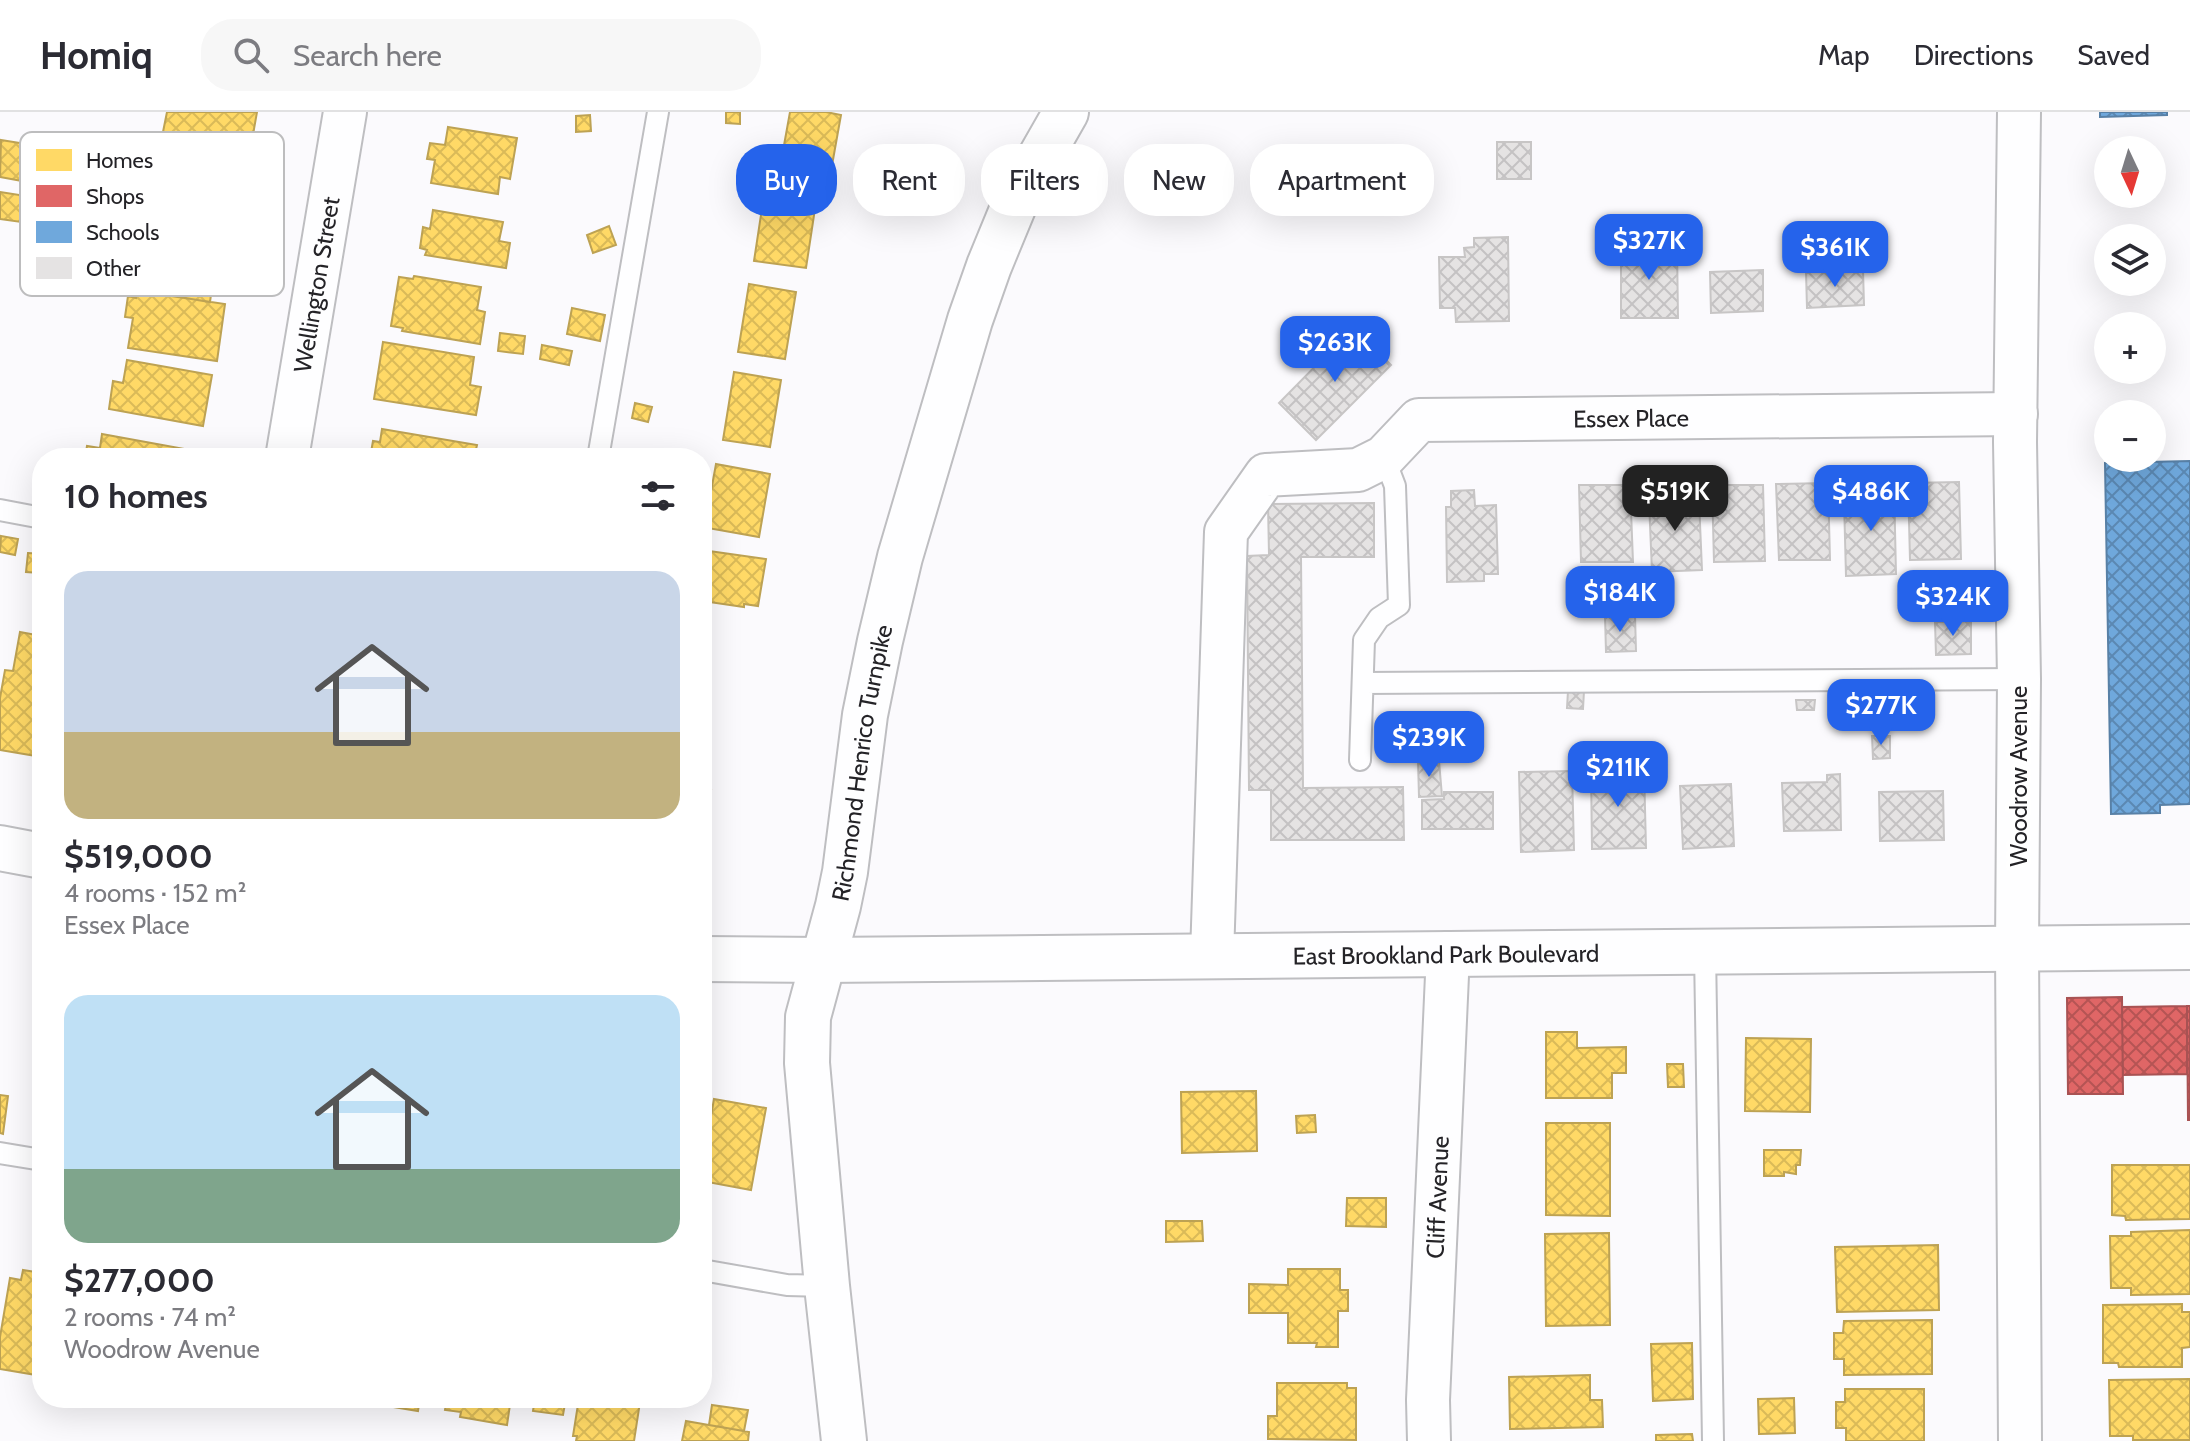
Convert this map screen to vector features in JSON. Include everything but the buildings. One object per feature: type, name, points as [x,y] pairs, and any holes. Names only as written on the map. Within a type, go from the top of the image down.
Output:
[{"type":"main road","name":"Richmond Henrico Turnpike","points":[[844,1441],[807,1063],[808,1017],[845,872],[865,715],[908,529],[989,266],[1017,198],[1066,112]]},
{"type":"main road","points":[[0,848],[32,854]]},
{"type":"main road","name":"East Brookland Park Boulevard","points":[[712,959],[2190,947]]},
{"type":"street","name":"Wellington Street","points":[[289,448],[345,112]]},
{"type":"street","name":"Woodrow Avenue","points":[[2019,112],[2016,414],[2020,1441]]},
{"type":"street","name":"Essex Place","points":[[1212,956],[1226,532],[1266,475],[1358,470],[1384,457],[1419,420],[2016,414]]},
{"type":"street","name":"Cliff Avenue","points":[[1429,1441],[1448,953]]},
{"type":"lane","points":[[600,448],[658,112]]},
{"type":"lane","points":[[1360,760],[1364,640],[1379,618],[1399,605],[1395,486],[1384,457]]},
{"type":"lane","points":[[0,510],[32,516]]},
{"type":"lane","points":[[1363,683],[2019,679]]},
{"type":"lane","points":[[1705,952],[1713,1441]]},
{"type":"lane","points":[[0,1153],[32,1158]]},
{"type":"lane","points":[[712,1272],[787,1285],[827,1286]]}]
